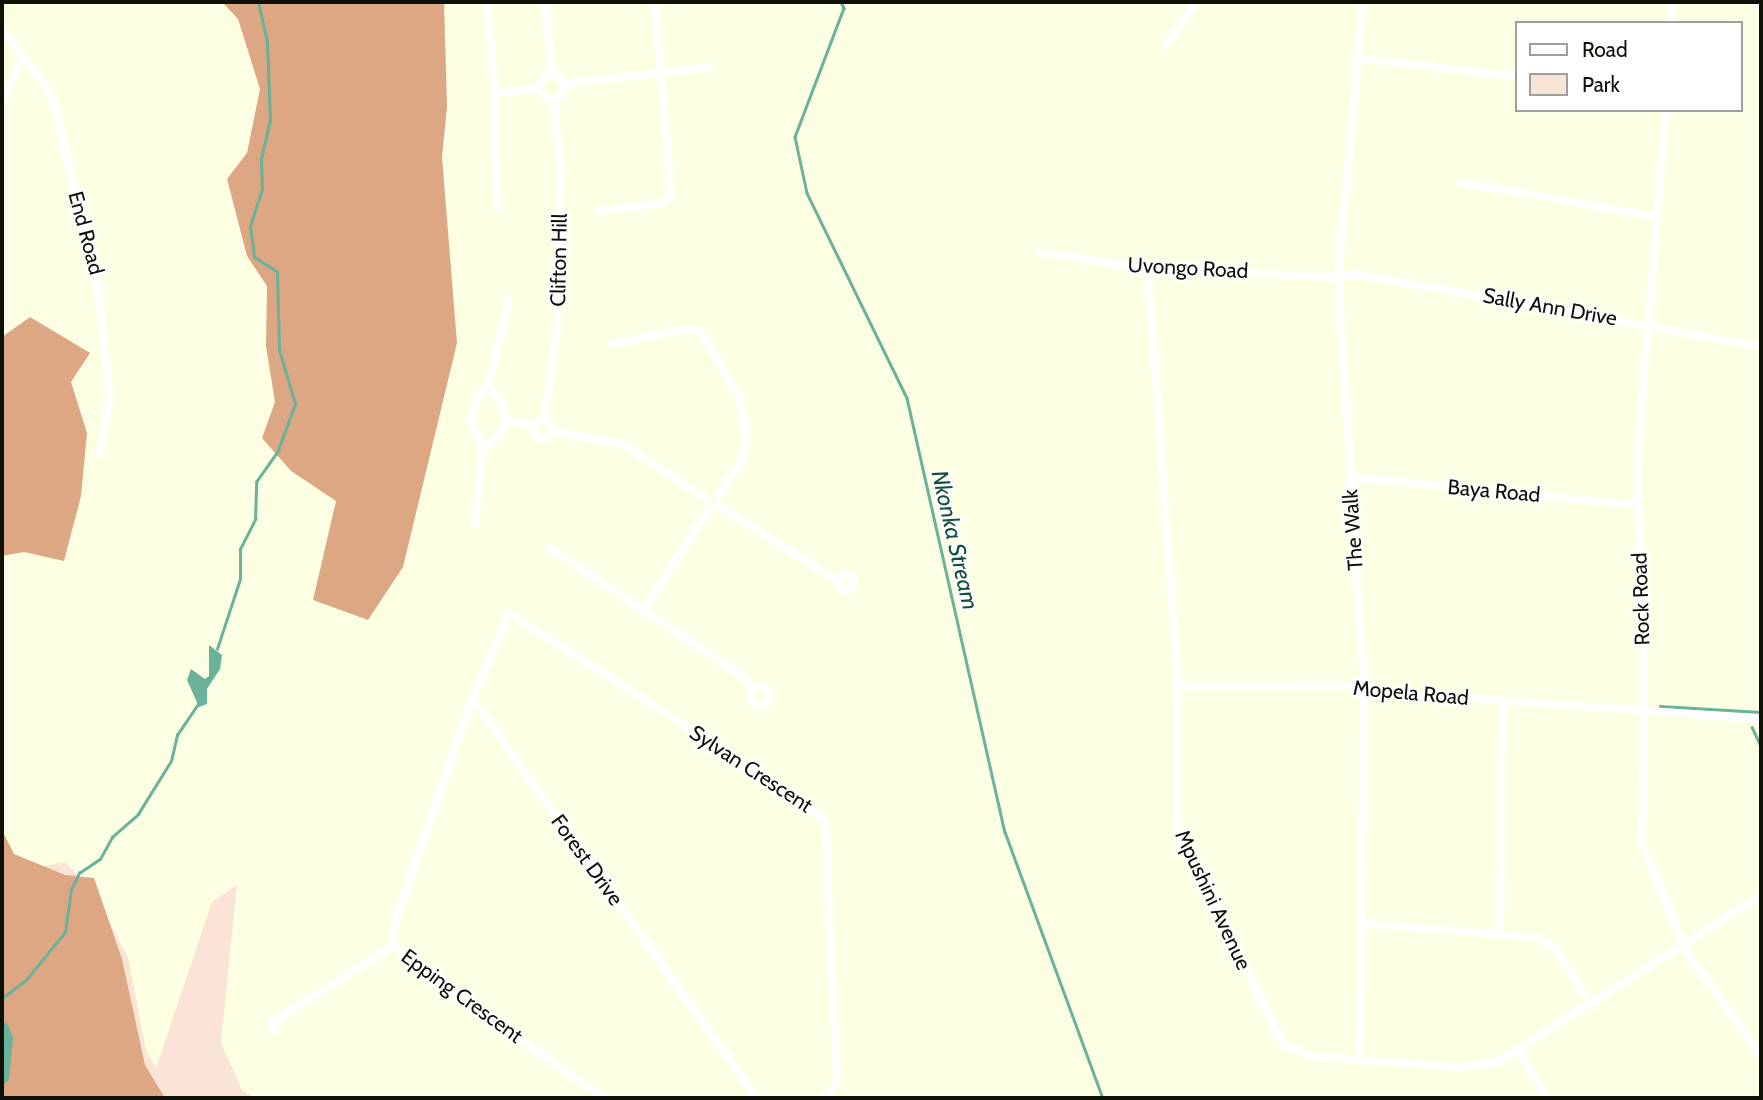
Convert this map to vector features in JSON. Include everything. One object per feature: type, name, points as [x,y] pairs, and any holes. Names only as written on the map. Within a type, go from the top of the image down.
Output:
[{"type":"street","points":[[487,2],[495,93],[497,208]]},
{"type":"street","points":[[544,2],[552,75],[564,85],[708,67]]},
{"type":"street","points":[[597,211],[662,203],[671,195],[658,73],[655,2]]},
{"type":"street","points":[[1166,46],[1196,2]]},
{"type":"street","name":"The Walk","points":[[1360,1059],[1364,687],[1338,277],[1363,2]]},
{"type":"street","points":[[1671,21],[1672,2]]},
{"type":"street","points":[[1755,2],[1761,4]]},
{"type":"street","name":"End Road","points":[[2,30],[24,56],[56,107],[74,191],[99,278],[110,398],[99,454]]},
{"type":"street","points":[[2,102],[24,56]]},
{"type":"street","points":[[1357,58],[1514,76]]},
{"type":"street","points":[[495,93],[540,88],[552,75]]},
{"type":"street","points":[[540,88],[554,99],[563,93],[564,85]]},
{"type":"street","name":"Clifton Hill","points":[[544,419],[557,330],[561,169],[554,99]]},
{"type":"street","name":"Rock Road","points":[[1666,112],[1652,325],[1638,448],[1643,712],[1642,843],[1684,947],[1761,1056]]},
{"type":"street","points":[[1460,182],[1659,217]]},
{"type":"street","name":"Uvongo Road","points":[[1039,252],[1148,269],[1338,277]]},
{"type":"street","name":"Mpushini Avenue","points":[[1148,269],[1178,685],[1178,832],[1204,890],[1283,1044],[1300,1054],[1474,1067],[1519,1051],[1761,896]]},
{"type":"street","name":"Sally Ann Drive","points":[[1338,277],[1357,274],[1652,325],[1761,347]]},
{"type":"street","points":[[475,523],[483,447],[472,423],[478,394],[488,387],[509,298]]},
{"type":"street","points":[[612,344],[674,331],[693,329],[702,334],[739,396],[747,441],[742,459],[718,501],[708,504],[643,611]]},
{"type":"street","points":[[483,447],[495,440],[506,420],[502,404],[488,387]]},
{"type":"street","points":[[533,426],[544,419],[551,430],[622,444],[708,504]]},
{"type":"street","points":[[506,420],[533,426],[541,438],[551,430]]},
{"type":"street","name":"Baya Road","points":[[1350,477],[1638,505]]},
{"type":"street","points":[[718,501],[837,581]]},
{"type":"street","points":[[550,548],[738,673],[753,688]]},
{"type":"street","name":"Sylvan Crescent","points":[[471,699],[509,613],[803,801],[825,821],[837,1073],[835,1086],[824,1098]]},
{"type":"street","name":"Mopela Road","points":[[1178,685],[1364,687],[1503,701],[1761,719]]},
{"type":"street","name":"Epping Crescent","points":[[471,699],[393,927],[394,945],[409,962],[605,1098]]},
{"type":"street","name":"Forest Drive","points":[[471,699],[757,1098]]},
{"type":"street","points":[[1500,934],[1503,701]]},
{"type":"street","points":[[1361,923],[1500,934],[1548,942],[1592,1006]]},
{"type":"street","points":[[275,1032],[271,1023],[394,945]]},
{"type":"street","points":[[1519,1051],[1547,1098]]},
{"type":"green space","points":[[2,846],[11,859],[44,866],[65,862],[92,890],[128,957],[146,1050],[156,1068],[212,902],[237,885],[221,1043],[242,1090],[254,1098],[2,1098]]},
{"type":"shaded area","points":[[222,2],[444,2],[447,107],[442,157],[457,343],[403,567],[368,620],[313,600],[336,501],[291,471],[262,438],[275,402],[266,346],[267,286],[247,256],[227,179],[247,153],[260,89],[238,19]]},
{"type":"shaded area","points":[[30,317],[90,353],[71,382],[87,433],[81,496],[64,561],[24,552],[2,556],[2,337]]},
{"type":"shaded area","points":[[209,645],[222,655],[220,669],[207,689],[207,704],[199,707],[187,680],[191,669],[205,679],[209,676]]},
{"type":"shaded area","points":[[2,830],[14,854],[65,875],[94,878],[122,959],[145,1065],[165,1098],[2,1098]]},
{"type":"waterway","points":[[217,649],[240,579],[240,549],[255,519],[256,482],[278,450],[295,404],[279,350],[277,272],[254,257],[250,226],[262,190],[261,159],[270,120],[267,42],[258,2]]},
{"type":"waterway","name":"Nkonka Stream","points":[[841,2],[844,8],[795,137],[807,193],[907,398],[1005,832],[1103,1098]]},
{"type":"waterway","points":[[2,998],[26,980],[65,932],[71,890],[79,873],[100,859],[112,837],[138,814],[171,761],[177,735],[198,704]]},
{"type":"waterway","points":[[1660,706],[1761,712]]},
{"type":"waterway","points":[[1752,727],[1761,746]]},
{"type":"waterway","points":[[2,1029],[6,1039],[2,1077]]}]
